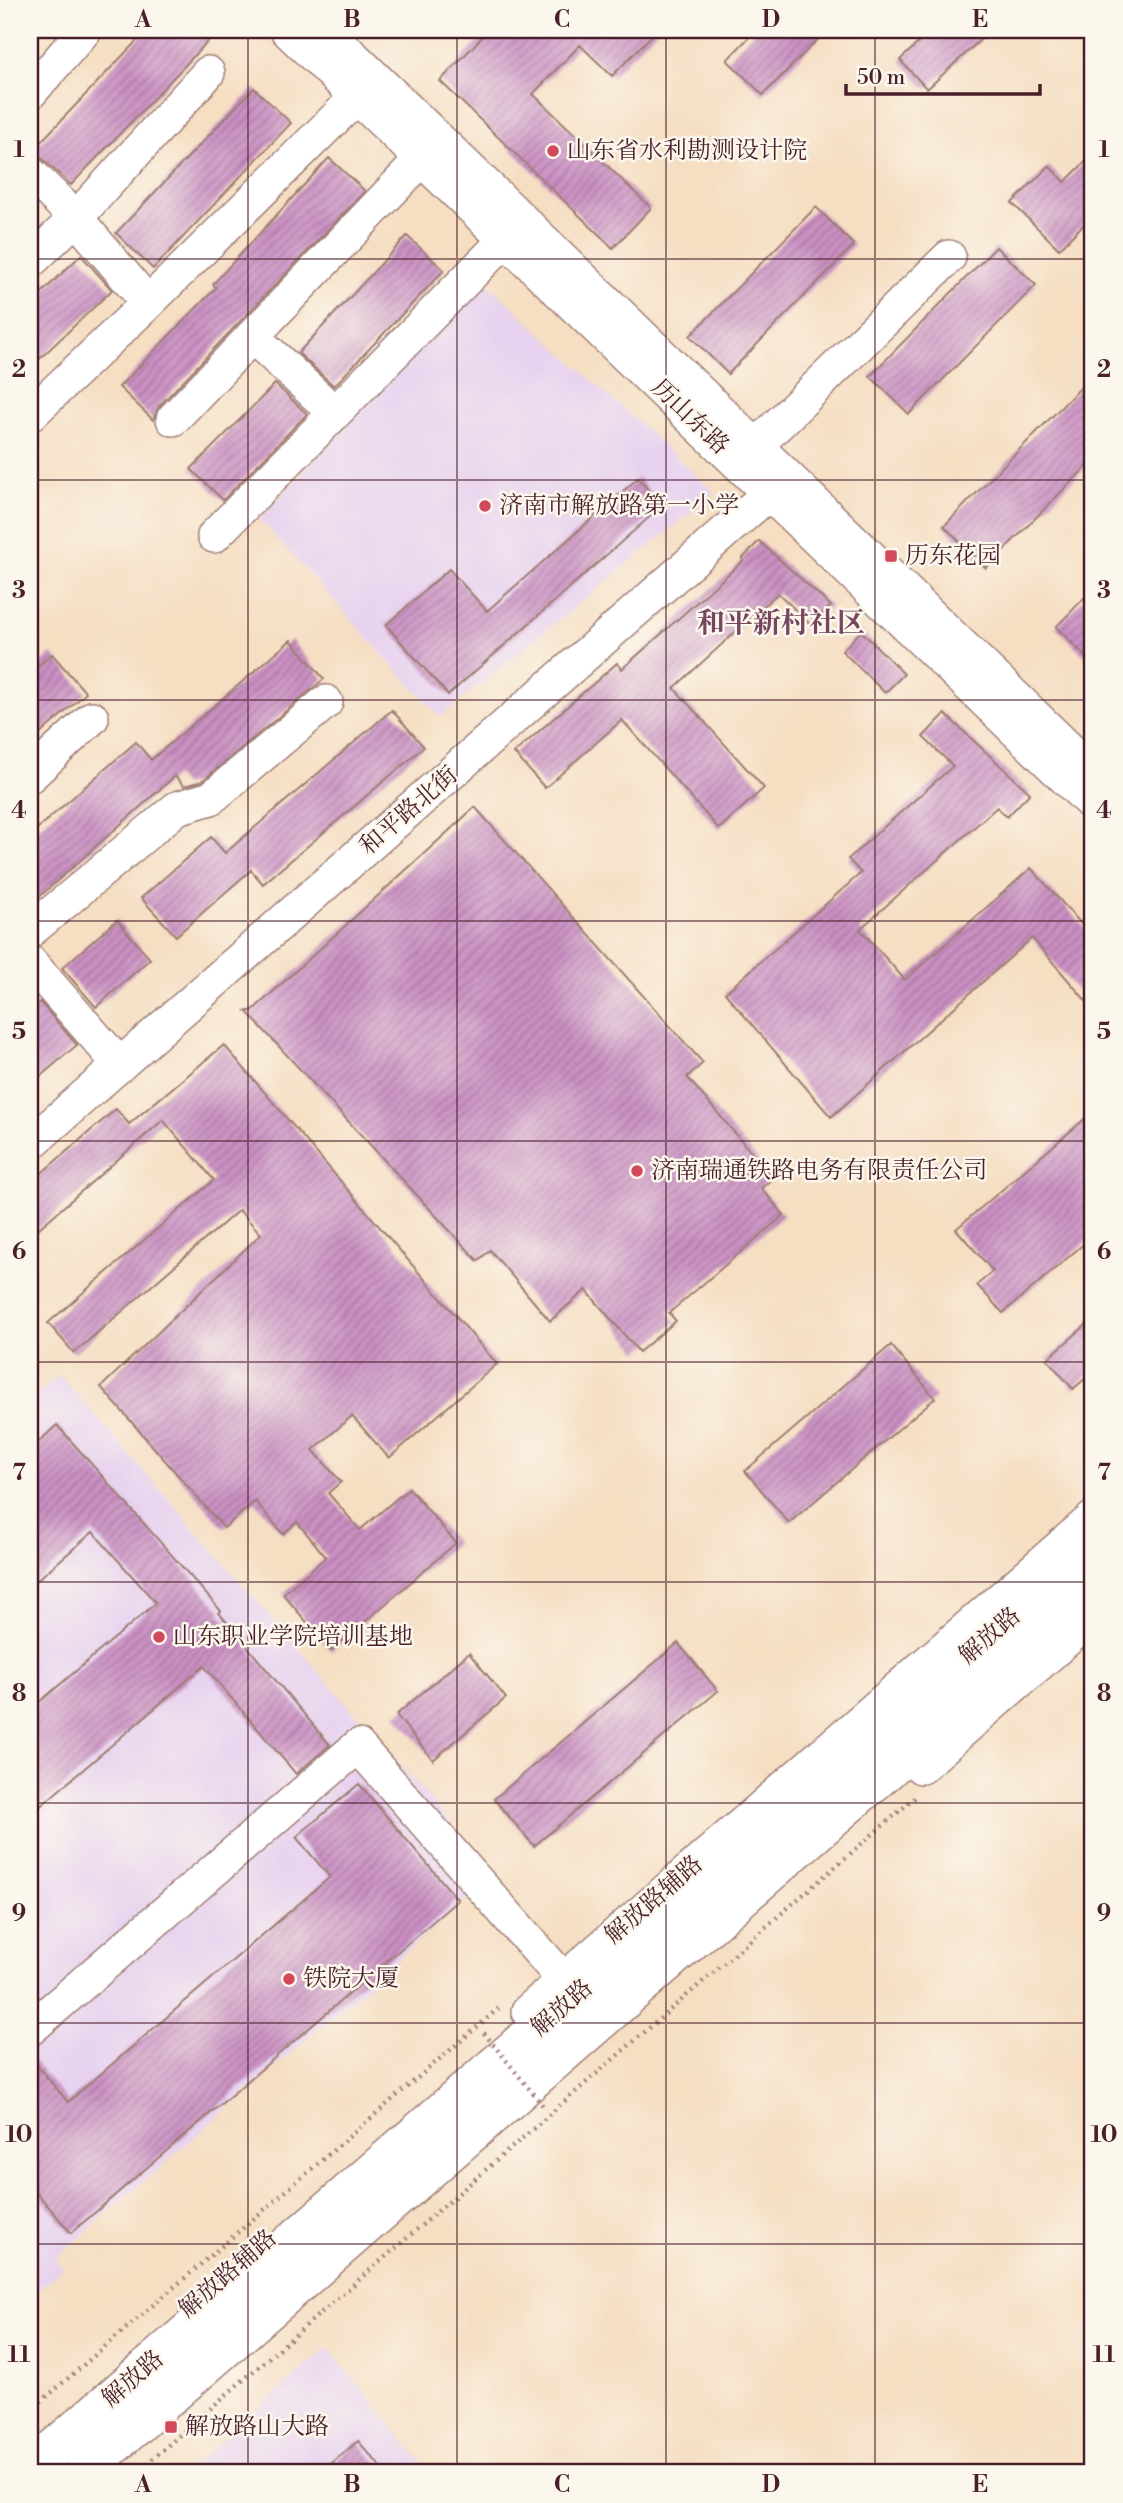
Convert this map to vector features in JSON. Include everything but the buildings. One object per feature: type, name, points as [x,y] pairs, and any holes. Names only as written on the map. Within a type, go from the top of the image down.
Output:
[{"type":"main road","name":"解放路","points":[[47,2446],[1093,1546]]},
{"type":"main road","name":"解放路","points":[[106,2473],[1093,1591]]},
{"type":"street","points":[[30,93],[85,30]]},
{"type":"street","name":"历山东路","points":[[287,30],[505,240],[1093,772]]},
{"type":"street","name":"历山东路","points":[[326,30],[756,446],[778,485],[1093,805]]},
{"type":"street","points":[[30,262],[76,218],[208,73]]},
{"type":"street","points":[[30,415],[356,98]]},
{"type":"street","points":[[173,419],[421,160]]},
{"type":"street","points":[[30,173],[76,218],[148,303]]},
{"type":"street","points":[[214,536],[505,240]]},
{"type":"street","points":[[756,446],[949,257]]},
{"type":"street","points":[[252,336],[335,413]]},
{"type":"street","name":"和平路北街","points":[[30,1144],[778,485]]},
{"type":"street","points":[[30,931],[177,808],[211,797],[326,702]]},
{"type":"street","points":[[30,776],[92,718]]},
{"type":"street","points":[[34,975],[120,1065]]},
{"type":"street","name":"解放路辅路","points":[[47,2446],[564,1980],[1093,1518]]},
{"type":"street","points":[[106,2473],[1093,1617]]},
{"type":"street","points":[[30,2029],[358,1746],[564,1980]]},
{"type":"path","points":[[106,2473],[921,1793]]},
{"type":"path","points":[[484,2034],[544,2106]]},
{"type":"shaded area","name":"济南市解放路第一小学","points":[[484,281],[715,493],[440,717],[259,519]]},
{"type":"shaded area","name":"山东职业学院培训基地","points":[[60,1375],[495,1874],[55,2259],[63,2268],[30,2296],[30,1401]]},
{"type":"shaded area","points":[[328,2348],[431,2473],[184,2473]]},
{"type":"place","name":"山东省水利勘测设计院","points":[[553,151]]},
{"type":"place","name":"济南市解放路第一小学","points":[[485,506]]},
{"type":"place","name":"历东花园","points":[[891,556]]},
{"type":"place","name":"济南瑞通铁路电务有限责任公司","points":[[637,1171]]},
{"type":"place","name":"山东职业学院培训基地","points":[[159,1637]]},
{"type":"place","name":"铁院大厦","points":[[289,1979]]},
{"type":"place","name":"解放路山大路","points":[[171,2427]]},
{"type":"district","name":"和平新村社区","points":[[781,623]]}]
